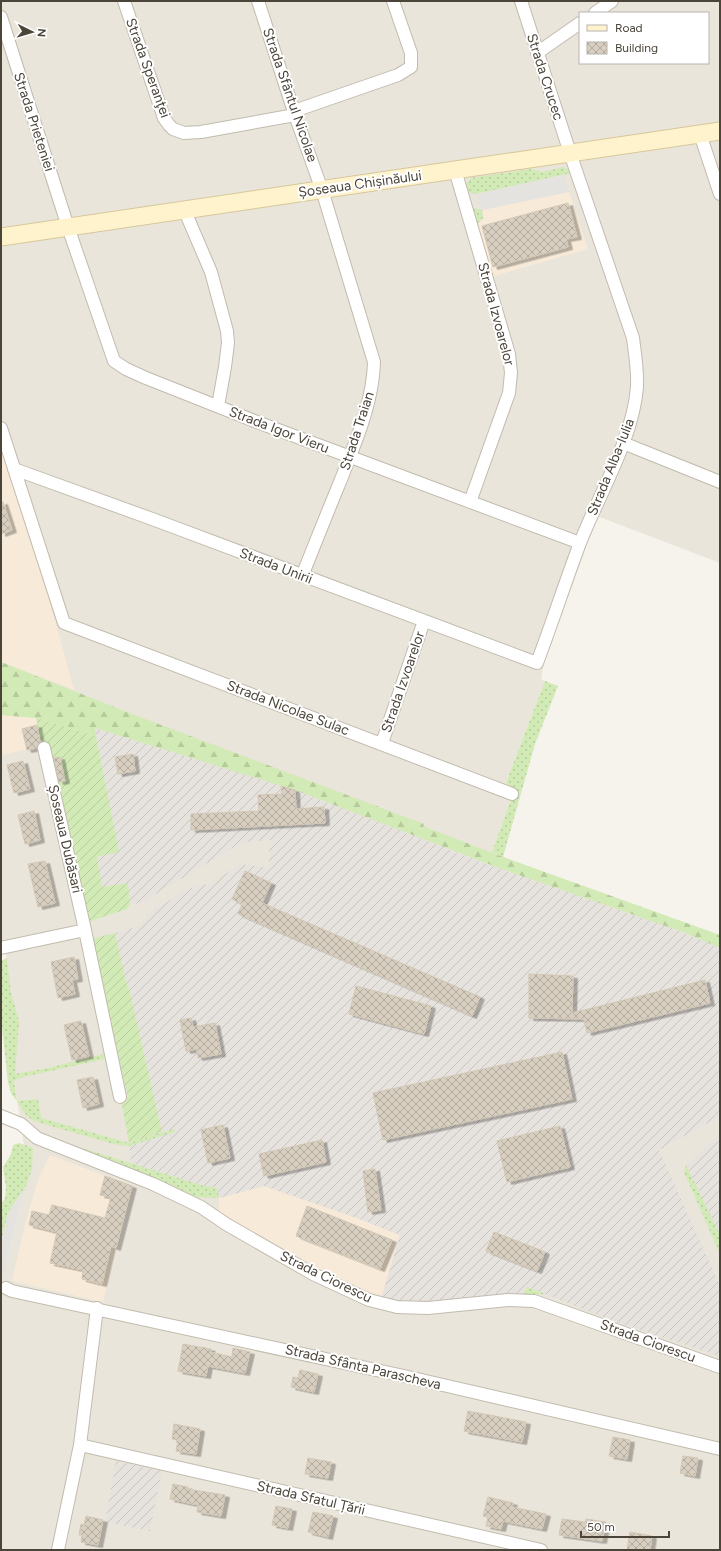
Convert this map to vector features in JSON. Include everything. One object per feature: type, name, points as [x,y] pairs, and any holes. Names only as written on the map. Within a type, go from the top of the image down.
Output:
[{"type":"street","name":"Strada Speranţei","points":[[124,1],[164,118],[173,129],[184,133],[201,132],[295,113],[398,75],[411,67],[411,53],[393,1]]},
{"type":"street","name":"Strada Sfântul Nicolae","points":[[258,1],[322,190]]},
{"type":"street","name":"Strada Crucec","points":[[521,1],[570,153]]},
{"type":"street","points":[[596,12],[612,1]]},
{"type":"street","name":"Strada Prieteniei","points":[[1,17],[68,227]]},
{"type":"street","points":[[537,53],[579,24]]},
{"type":"street","name":"Șoseaua Chișinăului","points":[[1,237],[720,131]]},
{"type":"street","points":[[700,134],[720,194]]},
{"type":"street","name":"Strada Alba-Iulia","points":[[537,663],[580,543],[627,435],[637,386],[633,338],[570,153]]},
{"type":"street","name":"Strada Izvoarelor","points":[[455,170],[509,354],[511,373],[509,393],[470,502]]},
{"type":"street","name":"Strada Traian","points":[[302,576],[350,456],[368,404],[373,381],[374,362],[322,190]]},
{"type":"street","points":[[184,209],[212,277],[227,331],[228,343],[218,406]]},
{"type":"street","name":"Strada Igor Vieru","points":[[68,227],[114,361],[126,369],[218,406],[580,543]]},
{"type":"street","points":[[1,428],[14,469]]},
{"type":"street","points":[[623,443],[720,482]]},
{"type":"street","name":"Strada Unirii","points":[[14,469],[155,520],[537,663]]},
{"type":"street","name":"Strada Nicolae Sulac","points":[[14,469],[64,623],[382,743],[512,794]]},
{"type":"street","name":"Strada Izvoarelor","points":[[382,743],[424,621]]},
{"type":"street","name":"Șoseaua Dubăsari","points":[[44,748],[85,930],[120,1097]]},
{"type":"street","points":[[1,948],[85,930]]},
{"type":"street","name":"Strada Ciorescu","points":[[1,1116],[21,1124],[37,1138],[153,1184],[201,1207],[226,1224],[313,1274],[369,1300],[397,1307],[428,1308],[508,1300],[534,1300],[720,1367]]},
{"type":"street","name":"Strada Sfânta Parascheva","points":[[6,1288],[12,1291],[97,1308],[404,1376],[720,1449]]},
{"type":"street","points":[[58,1550],[80,1445],[97,1308]]},
{"type":"street","name":"Strada Sfatul Țării","points":[[80,1445],[541,1550]]},
{"type":"shaded area","points":[[1,1],[720,1],[720,563],[597,516],[547,645],[541,679],[545,681],[505,784],[515,788],[492,852],[720,948],[720,1550],[1,1550],[1,1287],[19,1209],[24,1145],[14,1080],[11,992],[7,959],[1,937]]},
{"type":"shaded area","points":[[564,175],[569,192],[482,210],[476,194]]},
{"type":"shaded area","points":[[569,192],[588,249],[491,277],[477,224],[483,218],[482,210]]},
{"type":"shaded area","points":[[1,442],[47,592],[74,690],[1,662]]},
{"type":"shaded area","points":[[1,715],[36,718],[42,746],[1,755]]},
{"type":"shaded area","points":[[95,728],[295,790],[489,865],[683,932],[720,948],[720,1116],[659,1150],[720,1286],[720,1356],[621,1324],[527,1287],[523,1295],[410,1303],[381,1299],[400,1235],[357,1218],[264,1186],[219,1198],[216,1188],[204,1186],[131,1163],[129,1143],[162,1132],[115,933],[142,925],[146,915],[188,889],[212,883],[240,864],[269,868],[269,850],[272,840],[242,842],[141,903],[130,904],[128,883],[102,887],[97,857],[119,852]]},
{"type":"shaded area","points":[[720,1138],[720,1235],[686,1165],[713,1141]]},
{"type":"shaded area","points":[[50,1155],[132,1186],[103,1302],[12,1281],[25,1224],[39,1177]]},
{"type":"shaded area","points":[[26,1186],[19,1209],[1,1287],[1,1243],[8,1213]]},
{"type":"shaded area","points":[[264,1186],[357,1218],[400,1235],[381,1299],[317,1269],[219,1212],[219,1198]]},
{"type":"shaded area","points":[[116,1461],[162,1471],[150,1531],[105,1522]]},
{"type":"green space","points":[[563,167],[568,169],[571,173],[476,194],[466,192],[465,185],[471,178],[531,169],[543,172]]},
{"type":"green space","points":[[472,208],[482,210],[483,218],[477,224]]},
{"type":"green space","points":[[1,662],[127,712],[424,824],[423,826],[503,857],[720,935],[720,948],[683,932],[499,868],[295,790],[95,728],[96,736],[36,718],[1,715]]},
{"type":"green space","points":[[545,681],[558,686],[535,744],[503,857],[492,852],[515,788],[505,785]]},
{"type":"green space","points":[[36,718],[96,736],[119,852],[97,857],[102,887],[128,883],[130,904],[127,909],[88,922]]},
{"type":"green space","points":[[115,933],[162,1132],[129,1143],[121,1100],[128,1097],[90,939]]},
{"type":"green space","points":[[7,958],[11,992],[19,1022],[15,1074],[48,1068],[104,1054],[105,1059],[19,1078],[14,1081],[17,1101],[12,1095],[8,1083],[1,1018],[1,961]]},
{"type":"green space","points":[[38,1099],[41,1118],[129,1143],[174,1129],[175,1132],[129,1146],[113,1144],[34,1121],[26,1115],[17,1101]]},
{"type":"green space","points":[[47,1137],[204,1186],[217,1188],[219,1198],[195,1197]]},
{"type":"green space","points":[[19,1143],[33,1148],[32,1169],[26,1186],[8,1213],[1,1243],[1,1205],[5,1198],[6,1188],[3,1167],[11,1154],[13,1145]]},
{"type":"green space","points":[[686,1165],[720,1235],[720,1254],[684,1172]]},
{"type":"green space","points":[[527,1287],[546,1294],[523,1295]]},
{"type":"building","points":[[568,203],[577,237],[566,239],[568,247],[493,267],[482,226]]},
{"type":"building","points":[[1,502],[3,502],[12,530],[1,534]]},
{"type":"building","points":[[37,725],[40,742],[37,748],[27,750],[22,729]]},
{"type":"building","points":[[133,754],[135,771],[118,774],[115,757]]},
{"type":"building","points":[[60,757],[65,781],[59,782],[54,758]]},
{"type":"building","points":[[23,761],[30,789],[14,793],[7,765]]},
{"type":"building","points":[[281,786],[295,790],[296,809],[324,807],[325,823],[191,830],[191,814],[259,811],[258,795],[282,794]]},
{"type":"building","points":[[34,811],[40,840],[25,844],[18,815]]},
{"type":"building","points":[[45,861],[55,903],[38,907],[28,864]]},
{"type":"building","points":[[245,871],[271,883],[262,903],[480,997],[472,1016],[238,914],[242,904],[232,899]]},
{"type":"building","points":[[74,957],[78,979],[72,980],[75,994],[58,998],[51,962]]},
{"type":"building","points":[[529,974],[573,976],[572,1013],[705,980],[710,1003],[587,1033],[584,1019],[529,1018]]},
{"type":"building","points":[[356,986],[431,1006],[424,1034],[349,1014]]},
{"type":"building","points":[[191,1018],[193,1027],[215,1023],[221,1054],[198,1058],[197,1049],[186,1051],[180,1020]]},
{"type":"building","points":[[81,1021],[89,1056],[72,1060],[64,1025]]},
{"type":"building","points":[[562,1052],[572,1099],[383,1140],[373,1093]]},
{"type":"building","points":[[93,1077],[99,1104],[83,1108],[77,1080]]},
{"type":"building","points":[[223,1125],[230,1158],[208,1163],[201,1130]]},
{"type":"building","points":[[560,1126],[570,1167],[507,1182],[497,1141]]},
{"type":"building","points":[[322,1140],[326,1162],[264,1176],[259,1154]]},
{"type":"building","points":[[375,1169],[381,1210],[368,1212],[363,1171]]},
{"type":"building","points":[[105,1176],[132,1186],[116,1248],[111,1246],[102,1284],[82,1279],[83,1270],[50,1263],[57,1232],[29,1225],[32,1211],[49,1215],[52,1205],[105,1218],[111,1197],[100,1195]]},
{"type":"building","points":[[307,1206],[392,1240],[380,1269],[296,1236]]},
{"type":"building","points":[[494,1232],[545,1252],[537,1271],[486,1251]]},
{"type":"building","points":[[183,1344],[211,1349],[210,1352],[232,1357],[233,1348],[250,1352],[245,1373],[208,1366],[206,1376],[178,1371]]},
{"type":"building","points":[[300,1370],[318,1374],[314,1392],[291,1387],[293,1377],[298,1378]]},
{"type":"building","points":[[468,1411],[526,1422],[522,1442],[464,1431]]},
{"type":"building","points":[[174,1424],[200,1429],[196,1454],[176,1451],[178,1440],[172,1439]]},
{"type":"building","points":[[613,1437],[630,1440],[627,1459],[609,1456]]},
{"type":"building","points":[[683,1456],[698,1458],[695,1476],[680,1473]]},
{"type":"building","points":[[308,1458],[331,1462],[328,1478],[305,1474]]},
{"type":"building","points":[[173,1484],[188,1487],[187,1489],[225,1495],[221,1516],[197,1512],[198,1505],[170,1499]]},
{"type":"building","points":[[488,1497],[513,1503],[512,1507],[546,1514],[542,1529],[503,1521],[501,1529],[486,1526],[488,1517],[483,1516]]},
{"type":"building","points":[[276,1506],[292,1509],[288,1528],[272,1525]]},
{"type":"building","points":[[313,1512],[333,1516],[328,1537],[308,1532]]},
{"type":"building","points":[[86,1516],[103,1520],[98,1545],[81,1542],[82,1535],[79,1535],[81,1524],[84,1525]]},
{"type":"building","points":[[562,1519],[585,1522],[586,1519],[606,1522],[602,1541],[559,1535]]},
{"type":"building","points":[[630,1532],[652,1536],[650,1550],[627,1550]]}]
